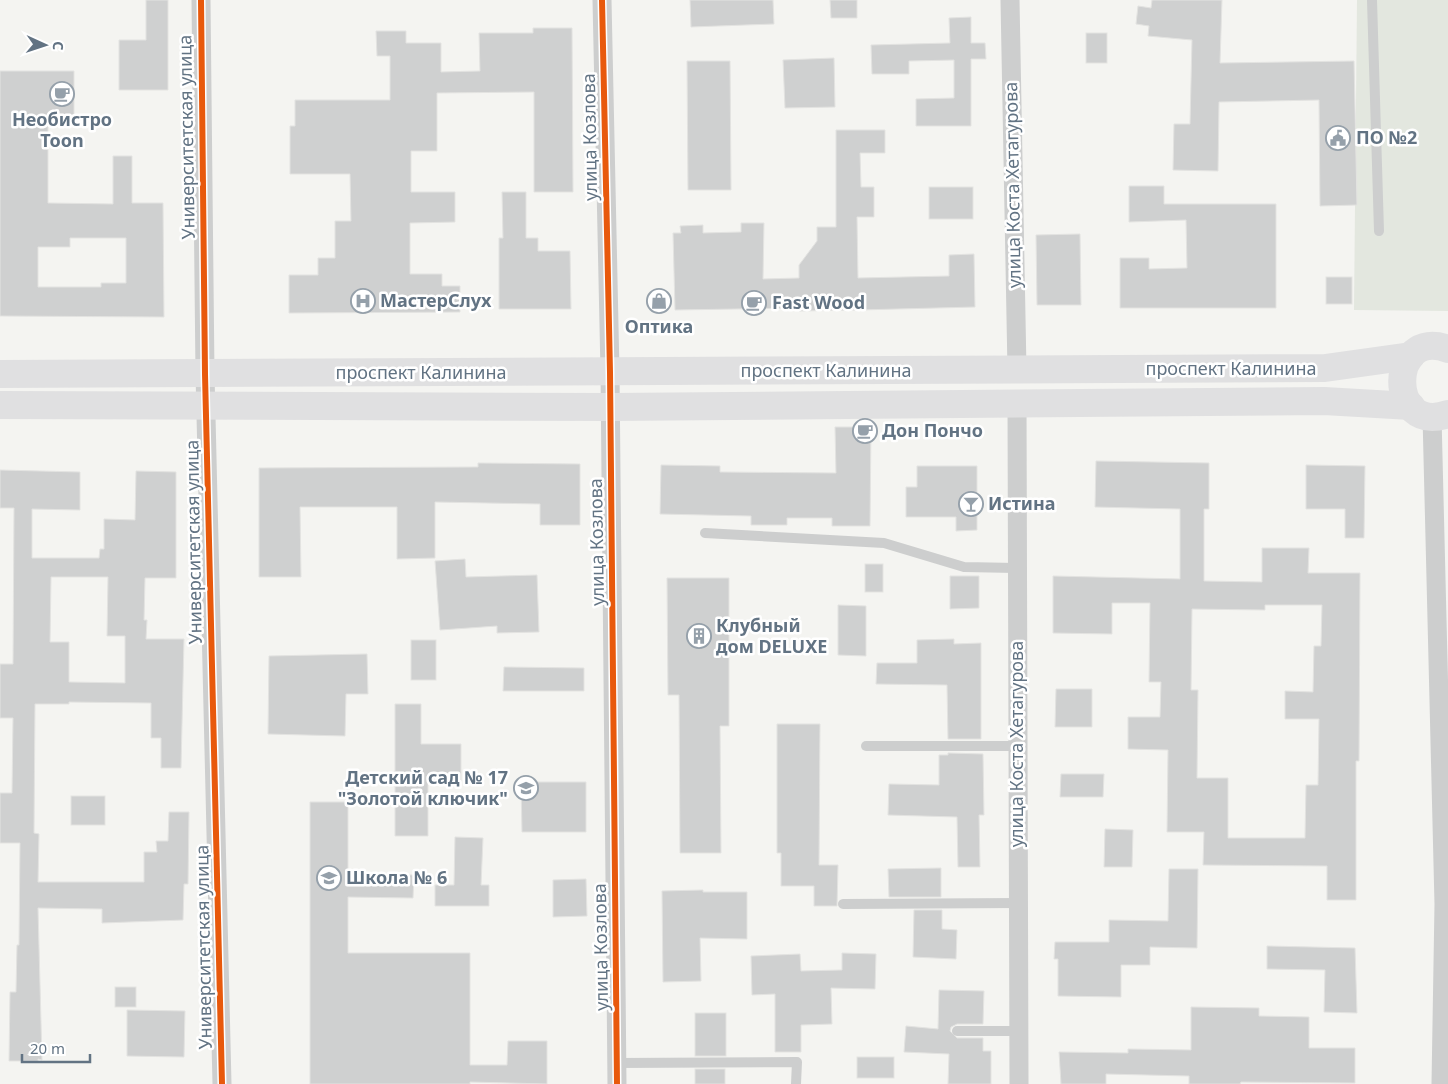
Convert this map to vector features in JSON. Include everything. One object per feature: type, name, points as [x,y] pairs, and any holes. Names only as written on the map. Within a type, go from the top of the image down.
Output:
[{"type":"main road","name":"проспект Калинина","points":[[0,374],[1326,368],[1411,356],[1421,349],[1432,346],[1448,349]]},
{"type":"main road","points":[[1411,356],[1403,370],[1401,386],[1404,398],[1430,412]]},
{"type":"main road","name":"проспект Калинина","points":[[0,405],[610,407],[1324,401],[1430,412]]},
{"type":"street","name":"Университетская улица","points":[[201,0],[205,374],[222,1084]]},
{"type":"street","name":"улица Козлова","points":[[602,0],[610,372],[617,1084]]},
{"type":"street","name":"улица Коста Хетагурова","points":[[1010,0],[1017,370]]},
{"type":"street","name":"улица Коста Хетагурова","points":[[1018,404],[1016,568],[1019,1084]]},
{"type":"street","points":[[1430,412],[1444,904],[1441,1084]]},
{"type":"lane","points":[[1372,0],[1379,231]]},
{"type":"lane","points":[[705,533],[884,544],[964,567],[1016,568]]},
{"type":"lane","points":[[866,746],[1017,746]]},
{"type":"lane","points":[[843,904],[1018,902]]},
{"type":"lane","points":[[957,1031],[1018,1031]]},
{"type":"lane","points":[[617,1063],[796,1062],[796,1084]]},
{"type":"shaded area","points":[[1357,0],[1448,0],[1448,311],[1354,310]]},
{"type":"building","points":[[146,0],[168,0],[168,90],[119,90],[119,40],[146,40]]},
{"type":"building","points":[[690,0],[773,0],[774,24],[691,27]]},
{"type":"building","points":[[830,0],[857,0],[857,18],[831,18]]},
{"type":"building","points":[[1152,0],[1222,0],[1220,63],[1354,61],[1357,205],[1320,206],[1319,100],[1219,102],[1218,171],[1173,170],[1174,124],[1190,124],[1192,40],[1148,36],[1149,26],[1136,24],[1138,6],[1151,8]]},
{"type":"building","points":[[971,17],[971,43],[985,43],[986,59],[971,59],[971,126],[916,126],[916,99],[954,98],[954,60],[909,61],[909,74],[872,74],[871,45],[950,43],[949,18]]},
{"type":"building","points":[[533,28],[572,28],[573,192],[534,192],[534,92],[437,93],[437,151],[411,151],[411,192],[455,192],[455,222],[410,223],[410,274],[442,274],[442,286],[460,286],[460,312],[289,313],[289,275],[318,275],[318,258],[335,258],[335,221],[351,221],[350,174],[290,174],[290,126],[295,126],[295,100],[390,100],[390,56],[377,56],[376,31],[406,31],[406,43],[441,43],[441,72],[480,71],[479,33],[533,33]]},
{"type":"building","points":[[1086,33],[1107,33],[1107,63],[1086,63]]},
{"type":"building","points":[[834,58],[835,107],[785,108],[783,60]]},
{"type":"building","points":[[687,61],[730,61],[731,190],[688,190]]},
{"type":"building","points":[[0,71],[74,71],[74,124],[48,124],[48,203],[113,204],[113,156],[132,156],[132,203],[163,203],[164,317],[0,316]],"holes":[[[70,238],[126,238],[126,283],[101,283],[101,287],[38,287],[38,247],[70,247]]]},
{"type":"building","points":[[836,130],[885,130],[885,153],[860,153],[861,187],[874,187],[874,217],[857,217],[858,278],[949,276],[949,255],[974,254],[975,307],[799,311],[799,308],[675,310],[673,233],[681,233],[680,226],[703,225],[703,233],[741,232],[741,223],[764,223],[763,279],[799,278],[799,265],[817,241],[817,227],[836,227]]},
{"type":"building","points":[[1129,186],[1164,186],[1164,204],[1276,204],[1276,308],[1120,308],[1120,258],[1149,258],[1149,269],[1187,268],[1186,220],[1129,222]]},
{"type":"building","points":[[929,187],[973,187],[973,219],[929,219]]},
{"type":"building","points":[[502,192],[526,192],[526,238],[538,238],[538,251],[570,251],[571,309],[499,309],[499,238],[503,238]]},
{"type":"building","points":[[1080,234],[1081,305],[1037,305],[1036,235]]},
{"type":"building","points":[[1326,277],[1352,277],[1352,304],[1326,304]]},
{"type":"building","points":[[835,427],[871,427],[870,526],[832,526],[832,518],[787,518],[787,525],[751,525],[751,516],[660,514],[661,465],[720,466],[720,472],[836,473]]},
{"type":"building","points":[[1096,461],[1209,463],[1209,509],[1204,509],[1204,581],[1262,582],[1262,548],[1309,548],[1308,573],[1360,573],[1359,761],[1356,761],[1356,900],[1327,900],[1327,866],[1203,865],[1204,832],[1167,832],[1168,750],[1128,749],[1128,717],[1160,717],[1161,682],[1149,682],[1150,603],[1112,603],[1112,634],[1053,633],[1053,576],[1180,579],[1180,509],[1095,507]],"holes":[[[1265,605],[1322,605],[1321,646],[1314,646],[1313,692],[1285,691],[1285,719],[1319,719],[1318,785],[1306,785],[1305,838],[1228,838],[1228,778],[1197,778],[1198,690],[1191,690],[1192,609],[1265,610]]]},
{"type":"building","points":[[478,463],[580,464],[580,525],[540,525],[540,504],[435,502],[435,558],[397,559],[397,507],[300,507],[301,577],[259,577],[259,468],[478,467]]},
{"type":"building","points":[[1306,465],[1365,466],[1364,538],[1345,538],[1345,509],[1306,509]]},
{"type":"building","points":[[917,466],[977,466],[977,530],[956,531],[956,517],[906,517],[906,487],[917,487]]},
{"type":"building","points":[[0,470],[80,472],[80,510],[32,509],[32,558],[99,558],[100,549],[104,549],[104,519],[135,520],[136,471],[176,472],[176,578],[145,578],[144,620],[147,620],[146,639],[184,639],[181,768],[161,768],[161,738],[151,738],[151,703],[69,702],[69,704],[35,704],[34,833],[39,834],[38,882],[144,882],[144,852],[157,852],[156,841],[168,841],[169,812],[189,812],[188,884],[184,884],[183,920],[102,923],[102,909],[38,908],[42,1060],[38,1059],[38,1061],[9,1061],[10,992],[16,992],[17,945],[19,945],[20,843],[0,843],[0,793],[12,793],[13,718],[0,718],[0,664],[13,664],[14,508],[0,508]],"holes":[[[51,577],[108,577],[107,636],[125,636],[125,683],[69,682],[69,642],[50,642]]]},
{"type":"building","points":[[465,559],[466,577],[537,575],[539,632],[497,633],[497,626],[440,630],[435,561]]},
{"type":"building","points":[[865,564],[883,564],[883,592],[865,592]]},
{"type":"building","points":[[950,576],[979,576],[979,608],[950,609]]},
{"type":"building","points":[[667,578],[729,578],[729,726],[720,726],[721,853],[680,853],[679,695],[668,695]]},
{"type":"building","points":[[838,605],[866,606],[866,656],[838,655]]},
{"type":"building","points":[[954,639],[954,644],[981,643],[981,739],[948,739],[947,685],[876,684],[877,663],[917,663],[917,640]]},
{"type":"building","points":[[411,640],[436,640],[436,680],[411,680]]},
{"type":"building","points":[[367,654],[368,694],[346,694],[345,736],[268,734],[269,656]]},
{"type":"building","points":[[504,667],[584,668],[584,691],[503,691]]},
{"type":"building","points":[[1056,689],[1092,689],[1092,727],[1055,727]]},
{"type":"building","points":[[395,704],[421,704],[421,744],[461,744],[461,782],[428,782],[428,836],[395,836]]},
{"type":"building","points":[[777,724],[820,724],[819,865],[838,865],[837,906],[814,906],[814,886],[781,886],[781,853],[777,853]]},
{"type":"building","points":[[948,753],[983,754],[984,815],[979,815],[980,867],[958,867],[957,817],[888,815],[889,784],[939,785],[939,755],[948,755]]},
{"type":"building","points":[[1061,774],[1104,774],[1103,797],[1060,797]]},
{"type":"building","points":[[521,782],[586,782],[586,832],[522,832]]},
{"type":"building","points":[[71,796],[105,796],[105,825],[71,825]]},
{"type":"building","name":"Школа № 6","points":[[310,802],[348,802],[348,874],[414,875],[413,898],[348,897],[348,953],[470,953],[470,1065],[507,1065],[508,1041],[547,1041],[547,1084],[470,1082],[470,1084],[310,1084]]},
{"type":"building","points":[[1105,829],[1133,830],[1132,867],[1104,867]]},
{"type":"building","points":[[455,837],[483,838],[481,885],[489,885],[489,906],[435,906],[435,885],[454,885]]},
{"type":"building","points":[[941,868],[941,897],[889,897],[888,869]]},
{"type":"building","points":[[1169,869],[1198,869],[1197,948],[1150,947],[1150,965],[1121,965],[1121,997],[1058,996],[1058,959],[1054,959],[1055,942],[1109,942],[1109,920],[1168,921]]},
{"type":"building","points":[[586,879],[587,916],[553,917],[553,880]]},
{"type":"building","points":[[703,890],[703,892],[747,892],[747,939],[700,938],[701,981],[663,982],[662,891]]},
{"type":"building","points":[[914,910],[942,910],[942,929],[957,930],[956,959],[913,957]]},
{"type":"building","points":[[1267,946],[1355,948],[1357,1013],[1324,1012],[1325,970],[1267,969]]},
{"type":"building","points":[[842,953],[876,954],[875,989],[831,988],[832,1024],[801,1025],[801,1052],[775,1052],[775,994],[752,995],[751,956],[800,954],[801,971],[842,970]]},
{"type":"building","points":[[115,987],[136,987],[136,1007],[115,1007]]},
{"type":"building","points":[[939,990],[984,991],[983,1024],[957,1024],[951,1027],[950,1031],[957,1038],[983,1038],[983,1051],[991,1051],[991,1084],[948,1084],[949,1054],[904,1052],[906,1026],[938,1029]]},
{"type":"building","points":[[1191,1007],[1259,1008],[1259,1016],[1309,1017],[1309,1048],[1355,1048],[1355,1083],[1241,1082],[1240,1084],[1189,1084],[1189,1076],[1106,1074],[1106,1084],[1061,1084],[1059,1052],[1128,1053],[1128,1049],[1191,1050]]},
{"type":"building","points":[[127,1010],[185,1011],[184,1057],[127,1056]]},
{"type":"building","points":[[695,1013],[726,1013],[726,1056],[695,1056]]},
{"type":"building","points":[[857,1057],[894,1057],[894,1078],[857,1078]]},
{"type":"building","points":[[695,1069],[725,1069],[725,1084],[695,1084]]},
{"type":"cycle path","points":[[201,0],[205,374],[222,1084]]},
{"type":"cycle path","points":[[602,0],[610,372],[617,1084]]},
{"type":"place","name":"Необистро Toon","points":[[62,94]]},
{"type":"place","name":"ПО №2","points":[[1338,138]]},
{"type":"place","name":"МастерСлух","points":[[363,301]]},
{"type":"place","name":"Оптика","points":[[659,301]]},
{"type":"place","name":"Fast Wood","points":[[754,303]]},
{"type":"place","name":"Дон Пончо","points":[[865,431]]},
{"type":"place","name":"Истина","points":[[971,504]]},
{"type":"place","name":"Клубный дом DELUXE","points":[[699,636]]},
{"type":"place","name":"Детский сад № 17 \"Золотой ключик\"","points":[[526,788]]},
{"type":"place","name":"Школа № 6","points":[[329,878]]}]
